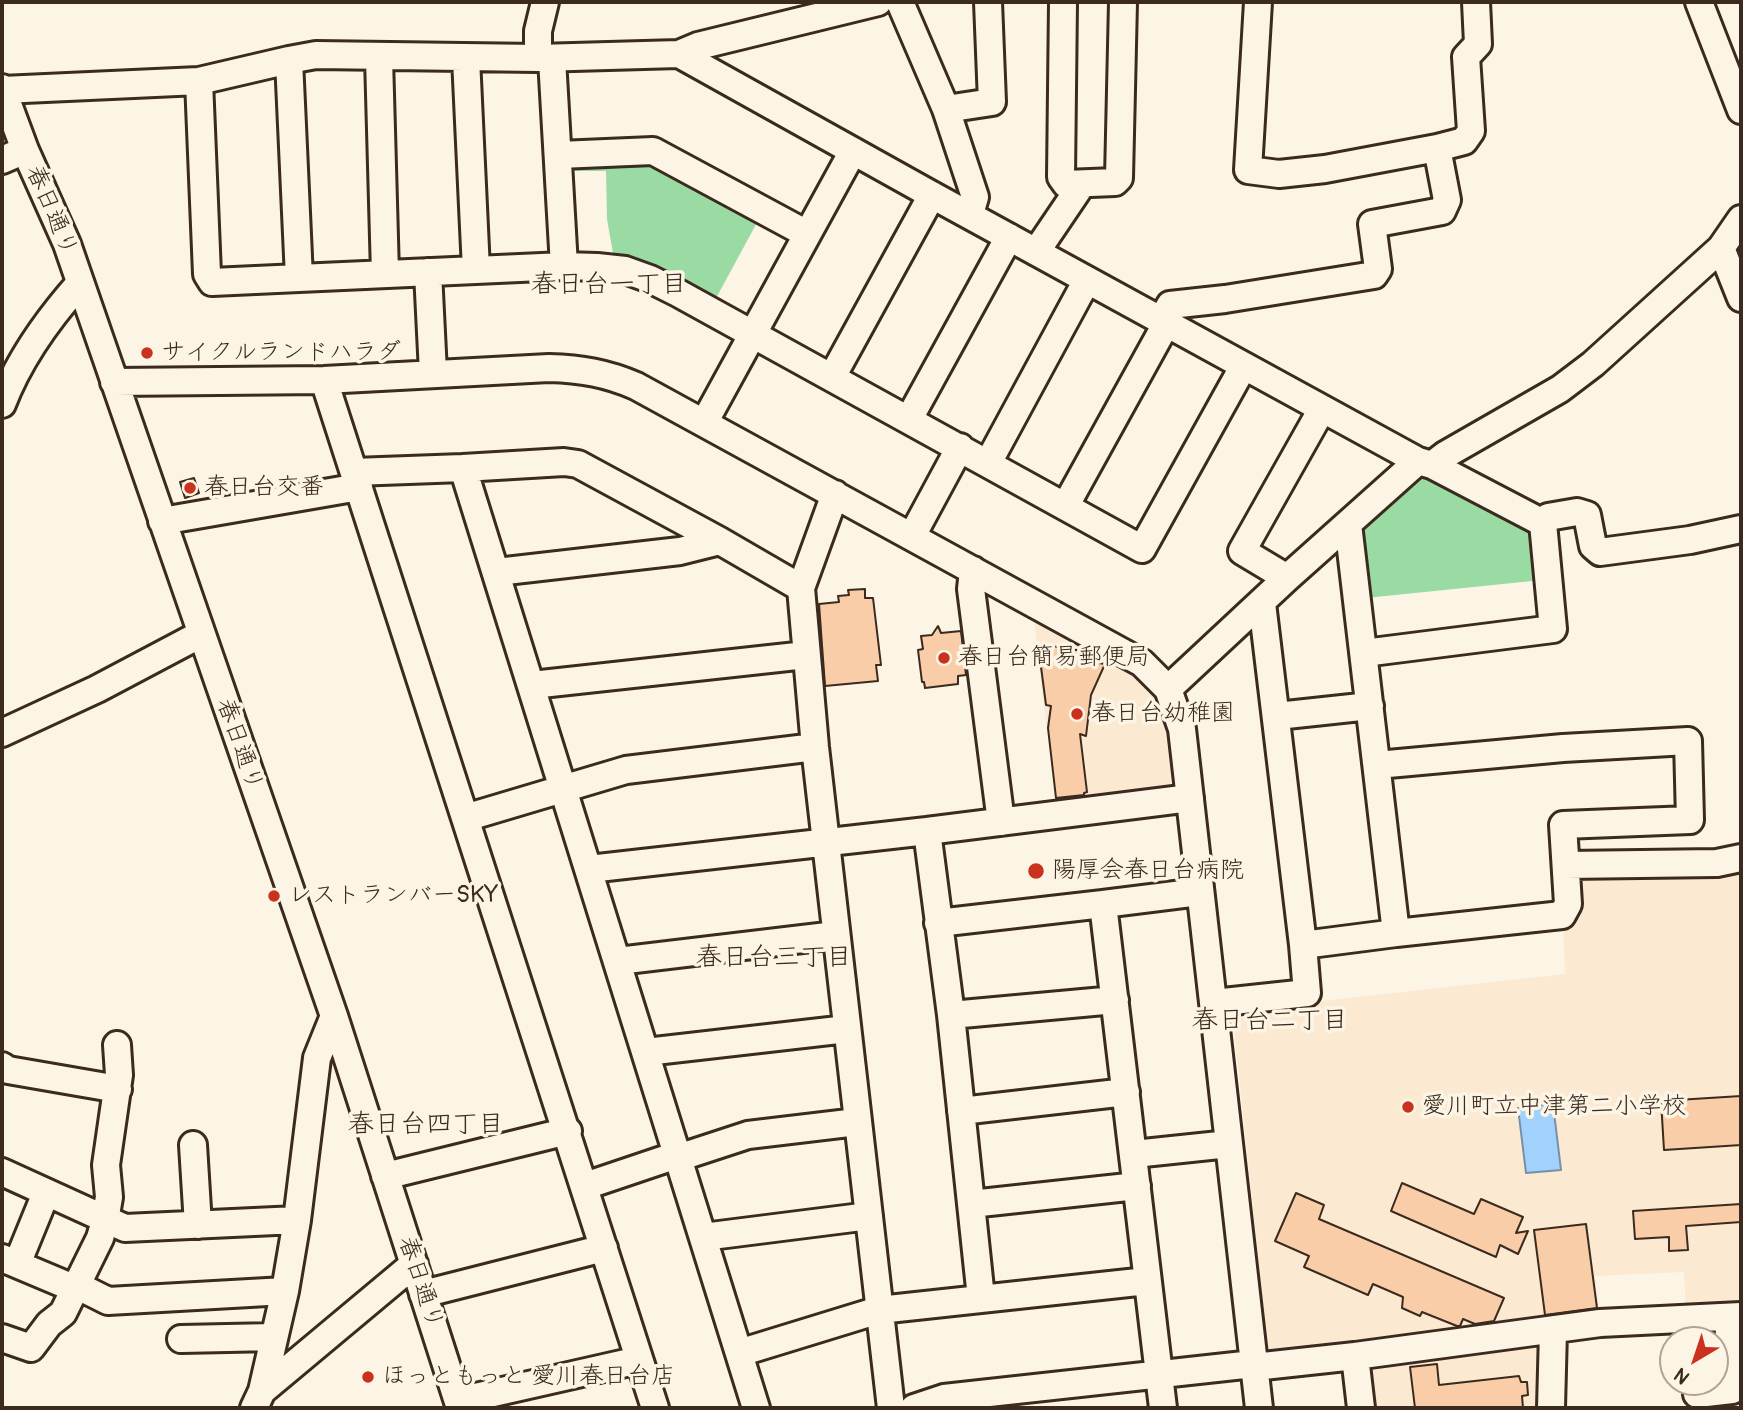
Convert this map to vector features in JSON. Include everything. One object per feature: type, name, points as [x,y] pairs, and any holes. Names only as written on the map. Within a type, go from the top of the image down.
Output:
[{"type":"street","points":[[545,2],[538,31],[545,59],[559,155],[564,266]]},
{"type":"street","points":[[2,89],[199,81],[316,55],[545,59],[680,54],[698,46],[878,2]]},
{"type":"street","points":[[900,2],[946,109],[975,198],[970,214]]},
{"type":"street","points":[[946,109],[992,102],[988,2]]},
{"type":"street","points":[[1063,2],[1061,177],[1066,184],[1115,182],[1119,178],[1110,86],[1123,2]]},
{"type":"street","points":[[1258,2],[1241,172],[1279,174],[1323,163],[1437,148],[1464,141],[1471,131],[1454,57],[1478,44],[1476,2]]},
{"type":"street","points":[[1699,2],[1741,110]]},
{"type":"street","points":[[680,54],[1322,409],[1544,523]]},
{"type":"street","points":[[379,58],[386,274]]},
{"type":"street","points":[[466,58],[476,270]]},
{"type":"street","points":[[289,60],[299,278]]},
{"type":"street","points":[[199,81],[207,275],[212,282],[564,266],[625,270],[650,279],[753,334],[1142,548],[1243,366]]},
{"type":"street","name":"春日通り","points":[[2,89],[14,155],[67,244],[334,1017],[459,1404]]},
{"type":"street","points":[[1066,505],[1170,305],[1225,299],[1316,280],[1374,275],[1378,269],[1372,224],[1442,211],[1447,200],[1437,148]]},
{"type":"street","points":[[559,155],[653,151],[807,234]]},
{"type":"street","points":[[704,423],[853,151]]},
{"type":"street","points":[[1036,252],[1082,184]]},
{"type":"street","points":[[832,377],[932,195]]},
{"type":"street","points":[[1168,689],[1348,524],[1425,463],[1445,455],[1560,388],[1593,364],[1721,247],[1741,219]]},
{"type":"street","points":[[909,419],[1009,237]]},
{"type":"street","points":[[1721,247],[1741,298]]},
{"type":"street","points":[[428,272],[433,373]]},
{"type":"street","points":[[988,463],[1087,280]]},
{"type":"street","points":[[2,404],[27,352],[80,283]]},
{"type":"street","points":[[114,382],[324,380],[549,368],[582,369],[610,375],[636,386],[1142,663],[1168,689],[1182,729],[1259,1408]]},
{"type":"street","points":[[324,380],[655,1408]]},
{"type":"street","points":[[1287,578],[1242,551],[1322,409]]},
{"type":"street","points":[[912,536],[960,447]]},
{"type":"street","points":[[162,521],[356,480],[463,468],[564,462],[578,464],[720,541],[801,589]]},
{"type":"street","points":[[463,468],[756,1408]]},
{"type":"street","points":[[835,494],[801,589],[815,747],[856,1122],[891,1408]]},
{"type":"street","points":[[1364,653],[1553,629],[1544,523],[1548,517],[1577,512],[1587,515],[1593,546],[1600,552],[1690,540],[1741,529]]},
{"type":"street","points":[[1348,524],[1396,933]]},
{"type":"street","points":[[497,572],[680,551],[720,541]]},
{"type":"street","points":[[973,570],[971,589],[1001,822]]},
{"type":"street","points":[[1214,1003],[1307,993],[1262,603]]},
{"type":"street","points":[[2,733],[97,689],[201,634]]},
{"type":"street","points":[[532,685],[806,655]]},
{"type":"street","points":[[1277,716],[1370,706]]},
{"type":"street","points":[[1303,945],[1562,915],[1568,904],[1563,825],[1690,820],[1688,741],[1563,748],[1377,765]]},
{"type":"street","points":[[465,818],[626,769],[815,747]]},
{"type":"street","points":[[589,869],[1190,798]]},
{"type":"street","points":[[927,831],[951,1015],[981,1298]]},
{"type":"street","points":[[1566,865],[1717,863],[1741,858]]},
{"type":"street","points":[[939,923],[1199,892]]},
{"type":"street","points":[[1103,904],[1163,1408]]},
{"type":"street","points":[[618,961],[836,935]]},
{"type":"street","points":[[951,1015],[1115,1000]]},
{"type":"street","points":[[258,1400],[285,1290],[297,1220],[317,1058],[334,1017]]},
{"type":"street","points":[[646,1052],[847,1028]]},
{"type":"street","points":[[2,1338],[31,1348],[49,1324],[63,1313],[100,1238],[109,1197],[106,1165],[118,1089],[117,1045]]},
{"type":"street","points":[[2,1066],[8,1070],[118,1089]]},
{"type":"street","points":[[961,1111],[1126,1092]]},
{"type":"street","points":[[585,1186],[677,1155],[690,1154],[748,1135],[856,1122]]},
{"type":"street","points":[[385,1175],[568,1131]]},
{"type":"street","points":[[1133,1154],[1229,1144]]},
{"type":"street","points":[[193,1145],[198,1225]]},
{"type":"street","points":[[2,1172],[125,1228],[297,1220]]},
{"type":"street","points":[[971,1204],[1138,1186]]},
{"type":"street","points":[[46,1193],[9,1261],[71,1287],[78,1286],[108,1301],[285,1290]]},
{"type":"street","points":[[703,1237],[869,1216]]},
{"type":"street","points":[[423,1294],[604,1248]]},
{"type":"street","points":[[258,1400],[414,1264]]},
{"type":"street","points":[[739,1353],[879,1310],[1147,1281]]},
{"type":"street","points":[[914,1408],[944,1398],[1072,1396],[1159,1374],[1355,1356],[1600,1323],[1734,1316],[1732,1390],[1706,1398]]},
{"type":"street","points":[[1551,1408],[1553,1331]]},
{"type":"street","points":[[181,1339],[274,1337]]},
{"type":"street","points":[[1355,1356],[1361,1408]]},
{"type":"street","points":[[459,1404],[639,1360]]},
{"type":"shaded area","points":[[1034,620],[1124,668],[1150,690],[1159,703],[1169,730],[1175,792],[1056,807]]},
{"type":"shaded area","name":"愛川町立中津第二小学校","points":[[1741,865],[1741,1311],[1686,1314],[1684,1272],[1595,1276],[1600,1317],[1269,1357],[1232,1011],[1565,974],[1563,922],[1575,921],[1571,881],[1580,870]]},
{"type":"shaded area","points":[[1537,1344],[1545,1350],[1542,1408],[1369,1408],[1365,1369],[1370,1364]]},
{"type":"green space","points":[[653,158],[760,217],[714,302],[614,259],[607,219],[606,171],[567,171],[566,161]]},
{"type":"green space","points":[[1424,468],[1536,528],[1542,580],[1366,598],[1355,529]]},
{"type":"water","points":[[1553,1104],[1561,1170],[1526,1173],[1518,1108]]},
{"type":"building","name":"春日台交番","points":[[194,478],[199,493],[185,498],[180,482]]},
{"type":"building","points":[[865,589],[865,598],[873,598],[881,665],[876,665],[878,681],[825,686],[819,604],[839,602],[838,596],[849,595],[848,590]]},
{"type":"building","name":"春日台簡易郵便局","points":[[938,626],[941,633],[961,631],[966,675],[958,676],[958,684],[925,688],[918,650],[923,649],[921,636],[932,635]]},
{"type":"building","points":[[1038,644],[1083,651],[1086,661],[1105,664],[1091,695],[1086,736],[1080,734],[1087,792],[1084,795],[1056,798],[1048,728],[1051,706],[1046,705]]},
{"type":"building","points":[[1741,1096],[1741,1145],[1664,1150],[1661,1101]]},
{"type":"building","points":[[1402,1183],[1474,1214],[1481,1199],[1523,1217],[1516,1233],[1528,1231],[1518,1254],[1500,1245],[1496,1257],[1391,1211]]},
{"type":"building","points":[[1296,1193],[1324,1205],[1319,1219],[1504,1298],[1494,1321],[1475,1324],[1463,1319],[1460,1326],[1457,1326],[1422,1312],[1420,1316],[1402,1308],[1403,1297],[1373,1284],[1368,1295],[1304,1267],[1309,1256],[1275,1241]]},
{"type":"building","points":[[1741,1204],[1741,1222],[1686,1226],[1688,1250],[1669,1251],[1669,1237],[1635,1239],[1633,1211]]},
{"type":"building","points":[[1586,1224],[1597,1308],[1545,1315],[1534,1230]]},
{"type":"building","points":[[1437,1364],[1439,1385],[1519,1376],[1521,1382],[1527,1382],[1528,1395],[1522,1396],[1523,1408],[1415,1408],[1410,1367]]},
{"type":"place","name":"サイクルランドハラダ","points":[[147,353]]},
{"type":"place","name":"春日台交番","points":[[190,488]]},
{"type":"place","name":"春日台簡易郵便局","points":[[944,658]]},
{"type":"place","name":"春日台幼稚園","points":[[1077,714]]},
{"type":"place","name":"陽厚会春日台病院","points":[[1036,871]]},
{"type":"place","name":"レストランバーSKY","points":[[274,896]]},
{"type":"place","name":"愛川町立中津第二小学校","points":[[1408,1107]]},
{"type":"place","name":"ほっともっと 愛川春日台店","points":[[368,1377]]},
{"type":"district","name":"春日台一丁目","points":[[609,285]]},
{"type":"district","name":"春日台三丁目","points":[[774,958]]},
{"type":"district","name":"春日台二丁目","points":[[1270,1021]]},
{"type":"district","name":"春日台四丁目","points":[[426,1125]]}]
